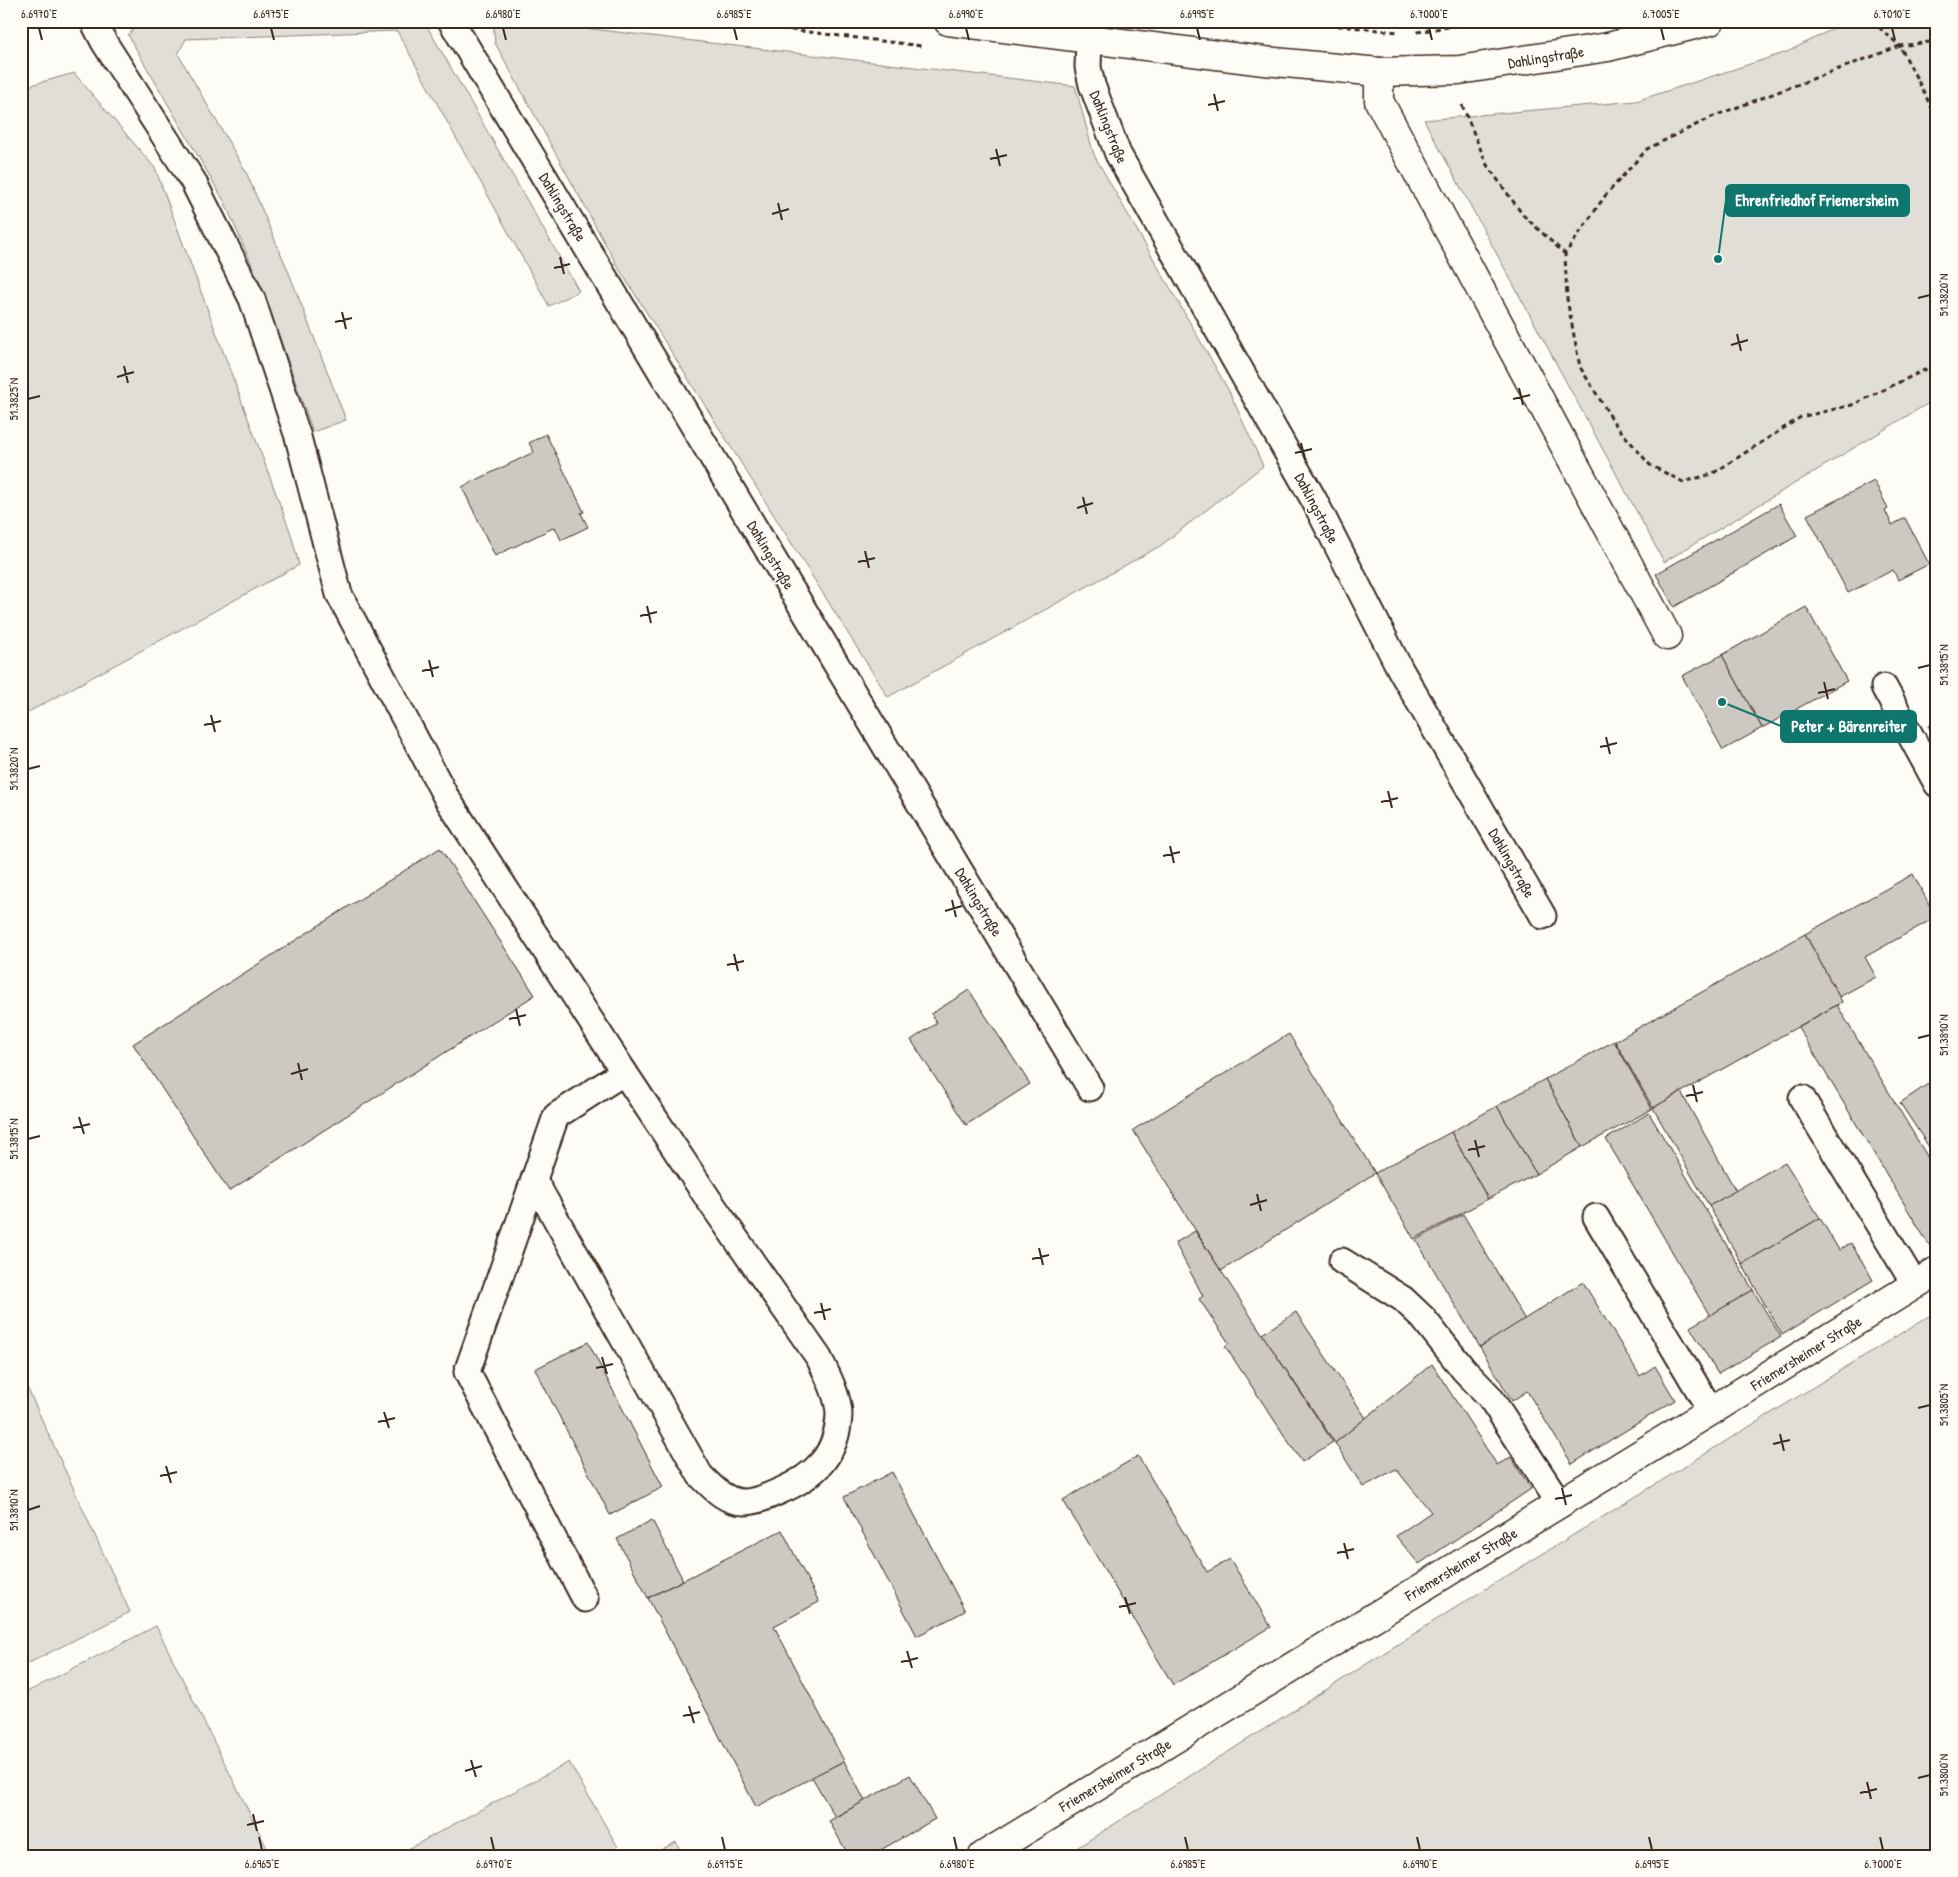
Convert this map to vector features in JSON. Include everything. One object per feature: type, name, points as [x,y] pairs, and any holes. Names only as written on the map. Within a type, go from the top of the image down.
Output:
[{"type":"street","name":"Dahlingstraße","points":[[948,21],[1264,61],[1379,72],[1459,70],[1608,47],[1710,21]]},
{"type":"street","points":[[1379,72],[1379,101],[1667,636]]},
{"type":"street","name":"Friemersheimer Straße","points":[[983,1856],[1712,1411],[1926,1278]]},
{"type":"lane","points":[[93,21],[104,42],[193,181],[252,299],[298,437],[339,594],[446,797],[624,1072],[819,1358],[832,1384],[839,1413],[835,1441],[822,1464],[798,1483],[768,1497],[743,1502],[722,1496],[700,1475],[534,1180]]},
{"type":"lane","name":"Dahlingstraße","points":[[451,21],[1090,1088]]},
{"type":"lane","name":"Dahlingstraße","points":[[1089,39],[1088,67],[1092,86],[1118,154],[1314,500],[1400,669],[1543,916]]},
{"type":"lane","points":[[1884,687],[1937,784]]},
{"type":"lane","points":[[585,1599],[467,1372],[556,1116],[624,1072]]},
{"type":"lane","points":[[1802,1098],[1926,1278]]},
{"type":"lane","points":[[1596,1217],[1712,1411]]},
{"type":"lane","points":[[1342,1261],[1403,1299],[1423,1318],[1464,1370],[1490,1397],[1560,1504]]},
{"type":"path","points":[[1293,21],[1404,33]]},
{"type":"path","points":[[1412,32],[1485,21]]},
{"type":"path","points":[[1872,21],[1900,46],[1937,118]]},
{"type":"path","points":[[1937,41],[1900,46],[1714,116],[1647,149],[1605,196],[1565,254],[1567,299],[1580,366],[1615,424],[1650,465],[1683,482],[1712,474],[1801,417],[1852,405],[1937,364]]},
{"type":"path","points":[[1459,70],[1459,98],[1487,166],[1523,215],[1565,254]]},
{"type":"shaded area","points":[[141,21],[424,21],[579,291],[549,306],[397,31],[186,39],[178,54],[246,172],[289,273],[346,420],[313,432],[262,288],[224,201],[128,35]]},
{"type":"shaded area","points":[[493,21],[524,21],[1075,86],[1094,155],[1229,391],[1263,466],[1160,546],[888,697],[618,267],[495,43]]},
{"type":"shaded area","points":[[1848,21],[1937,21],[1937,398],[1664,562],[1424,120],[1636,101],[1787,52]]},
{"type":"shaded area","points":[[74,73],[155,168],[291,534],[299,565],[21,716],[21,88]]},
{"type":"shaded area","points":[[1937,1311],[1937,1856],[1064,1856],[1458,1606]]},
{"type":"shaded area","points":[[21,1374],[130,1612],[21,1667]]},
{"type":"shaded area","points":[[156,1626],[271,1856],[21,1856],[21,1695]]},
{"type":"shaded area","points":[[569,1762],[623,1856],[395,1856]]},
{"type":"shaded area","points":[[676,1842],[684,1856],[649,1856]]},
{"type":"building","points":[[546,434],[584,512],[581,513],[588,527],[561,540],[555,527],[495,556],[462,487],[534,452],[529,443]]},
{"type":"building","points":[[1874,481],[1888,508],[1885,510],[1892,525],[1905,518],[1929,564],[1898,580],[1893,570],[1848,593],[1807,515]]},
{"type":"building","points":[[1779,504],[1797,536],[1674,607],[1656,574]]},
{"type":"building","points":[[1806,607],[1847,681],[1762,728],[1722,655]]},
{"type":"building","points":[[1722,655],[1762,728],[1723,750],[1682,676]]},
{"type":"building","points":[[1937,721],[1937,740],[1928,726]]},
{"type":"building","points":[[440,848],[535,995],[229,1191],[133,1044]]},
{"type":"building","points":[[1913,874],[1936,917],[1865,957],[1876,977],[1839,997],[1805,934]]},
{"type":"building","points":[[1805,934],[1842,1002],[1653,1108],[1615,1041]]},
{"type":"building","points":[[969,990],[1030,1084],[966,1125],[911,1040],[937,1023],[931,1014]]},
{"type":"building","points":[[1837,1005],[1937,1173],[1937,1240],[1929,1245],[1798,1027]]},
{"type":"building","points":[[1289,1034],[1375,1173],[1221,1271],[1133,1130]]},
{"type":"building","points":[[1614,1041],[1652,1109],[1582,1147],[1545,1079]]},
{"type":"building","points":[[1937,1078],[1937,1159],[1900,1103]]},
{"type":"building","points":[[1545,1079],[1582,1147],[1536,1174],[1497,1106]]},
{"type":"building","points":[[1681,1092],[1736,1191],[1709,1206],[1653,1108]]},
{"type":"building","points":[[1497,1106],[1536,1174],[1488,1199],[1451,1132]]},
{"type":"building","points":[[1649,1113],[1753,1290],[1710,1316],[1606,1139]]},
{"type":"building","points":[[1451,1132],[1488,1199],[1414,1239],[1375,1173]]},
{"type":"building","points":[[1785,1162],[1820,1218],[1742,1264],[1709,1206]]},
{"type":"building","points":[[1463,1214],[1525,1320],[1480,1347],[1416,1240]]},
{"type":"building","points":[[1820,1218],[1839,1250],[1851,1243],[1873,1280],[1782,1335],[1742,1264]]},
{"type":"building","points":[[1195,1231],[1333,1442],[1302,1462],[1225,1346],[1229,1343],[1199,1299],[1203,1296],[1175,1243]]},
{"type":"building","points":[[1583,1282],[1640,1376],[1655,1366],[1675,1400],[1572,1464],[1527,1391],[1512,1401],[1480,1347]]},
{"type":"building","points":[[1753,1290],[1781,1337],[1718,1374],[1690,1327]]},
{"type":"building","points":[[1296,1312],[1366,1418],[1335,1443],[1262,1334]]},
{"type":"building","points":[[588,1342],[663,1487],[610,1515],[535,1369]]},
{"type":"building","points":[[1432,1364],[1497,1465],[1511,1457],[1531,1489],[1419,1564],[1396,1536],[1431,1512],[1396,1469],[1363,1487],[1335,1443]]},
{"type":"building","points":[[1138,1456],[1207,1572],[1230,1559],[1271,1627],[1173,1685],[1063,1500]]},
{"type":"building","points":[[892,1472],[965,1611],[917,1636],[844,1497]]},
{"type":"building","points":[[652,1520],[683,1580],[648,1598],[617,1539]]},
{"type":"building","points":[[782,1530],[819,1602],[774,1626],[844,1761],[756,1807],[648,1598]]},
{"type":"building","points":[[844,1761],[865,1801],[835,1817],[812,1777]]},
{"type":"building","points":[[910,1775],[935,1819],[870,1856],[849,1856],[829,1821]]},
{"type":"place","name":"Ehrenfriedhof Friemersheim","points":[[1718,259]]},
{"type":"place","name":"Peter + Bärenreiter","points":[[1722,702]]}]
